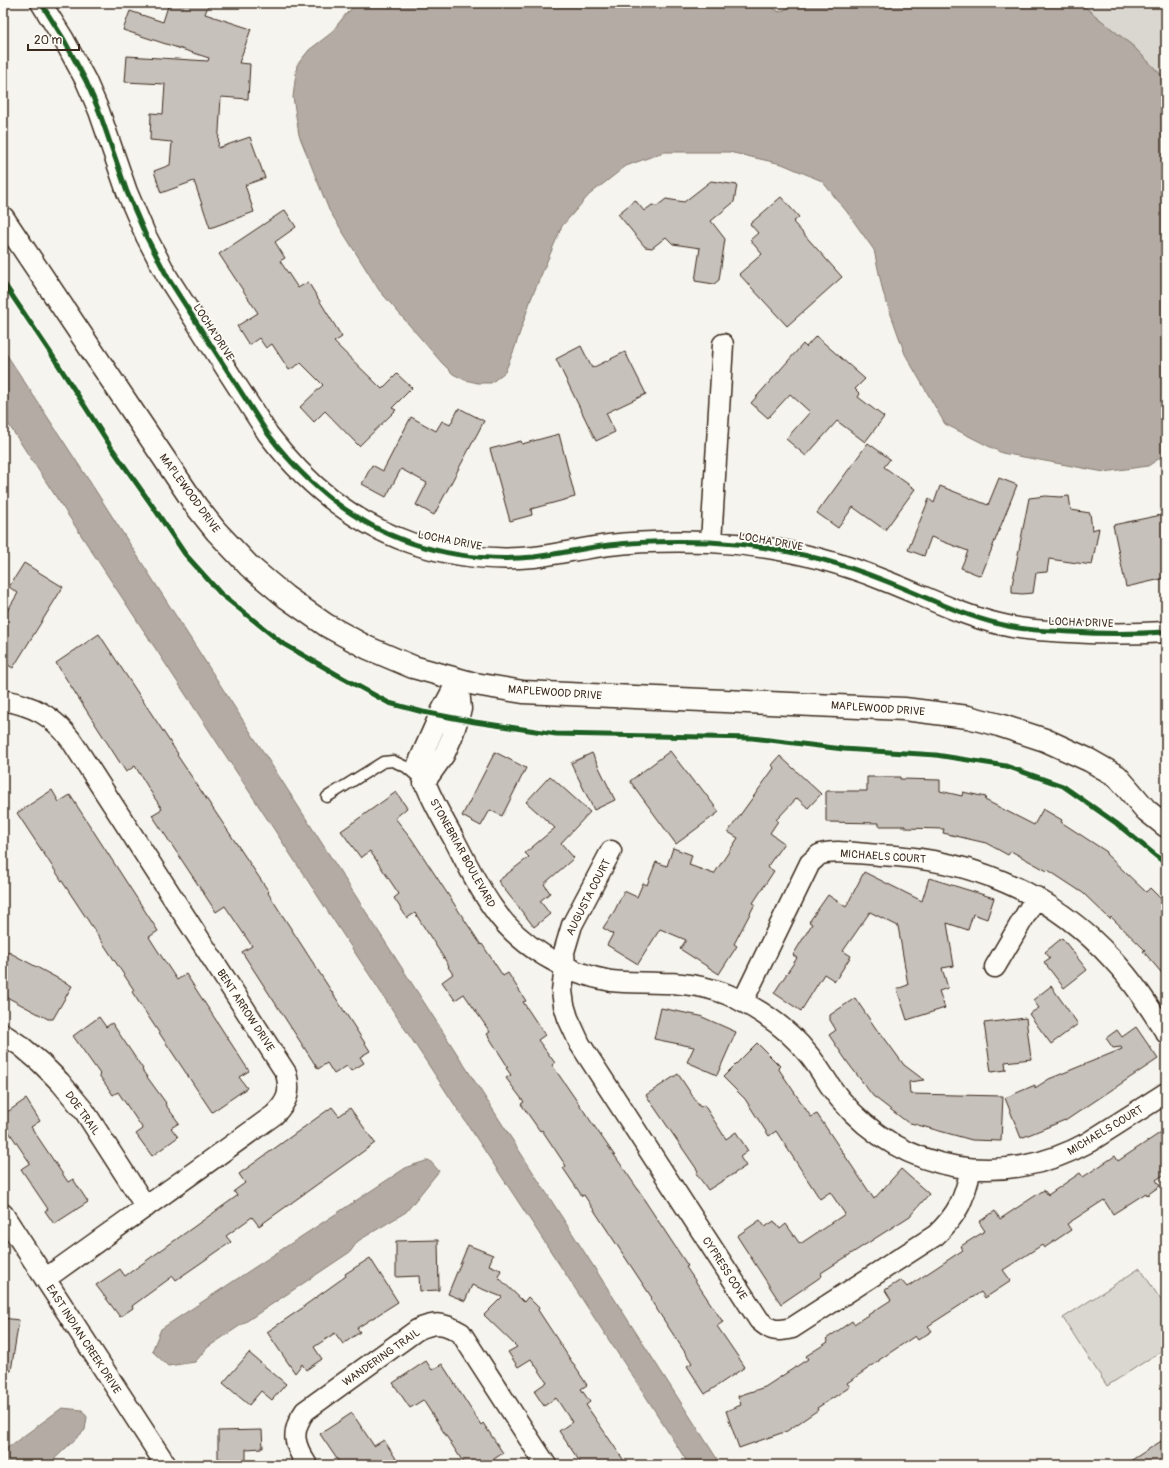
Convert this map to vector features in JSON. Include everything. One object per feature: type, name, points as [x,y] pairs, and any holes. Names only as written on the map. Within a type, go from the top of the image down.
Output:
[{"type":"street","name":"LOCHA DRIVE","points":[[41,3],[63,38],[86,81],[99,111],[127,192],[146,236],[168,278],[268,434],[283,454],[303,476],[322,493],[358,518],[410,542],[434,550],[472,556],[522,557],[610,545],[658,542],[711,542],[742,545],[789,552],[836,564],[881,579],[963,614],[1001,625],[1040,631],[1109,634],[1166,632]]},
{"type":"street","name":"MAPLEWOOD DRIVE","points":[[3,218],[196,506],[216,531],[249,566],[286,597],[326,625],[368,648],[413,667],[458,680],[523,692],[904,709],[968,717],[999,725],[1045,740],[1089,760],[1117,776],[1146,810],[1166,826]]},
{"type":"street","points":[[711,542],[723,344]]},
{"type":"street","name":"STONEBRIAR BOULEVARD","points":[[458,680],[441,712],[418,764],[424,783],[479,888],[494,911],[512,931],[533,948],[565,967],[584,974],[610,980],[637,983],[664,982],[705,988],[743,1001],[768,1016],[789,1033],[808,1053],[839,1098],[858,1119],[880,1136],[904,1150],[929,1160],[971,1169]]},
{"type":"street","name":"BENT ARROW DRIVE","points":[[3,700],[30,706],[42,712],[63,729],[286,1073],[289,1084],[288,1096],[283,1106],[274,1115],[45,1279]]},
{"type":"street","name":"AUGUSTA COURT","points":[[565,967],[564,952],[572,926],[611,851]]},
{"type":"street","name":"MICHAELS COURT","points":[[743,1001],[810,863],[819,855],[832,852],[906,856],[946,862],[985,874],[1036,897],[1060,913],[1084,932],[1113,960],[1130,980],[1166,1033]]},
{"type":"street","points":[[995,968],[1036,897]]},
{"type":"street","name":"CYPRESS COVE","points":[[565,967],[562,991],[564,1005],[568,1018],[580,1044],[759,1320],[768,1328],[780,1331],[792,1328],[936,1235],[960,1206],[965,1195],[971,1169]]},
{"type":"street","name":"DOE TRAIL","points":[[3,1034],[26,1050],[60,1082],[85,1112],[146,1206]]},
{"type":"street","name":"MICHAELS COURT","points":[[971,1169],[998,1170],[1025,1166],[1051,1159],[1077,1149],[1166,1093]]},
{"type":"street","name":"EAST INDIAN CREEK DRIVE","points":[[3,1214],[166,1465]]},
{"type":"street","name":"WANDERING TRAIL","points":[[307,1465],[300,1455],[296,1444],[295,1432],[298,1421],[305,1411],[417,1330],[428,1325],[439,1324],[451,1327],[460,1333],[546,1465]]},
{"type":"lane","points":[[327,797],[383,762],[393,761],[406,767],[424,783]]},
{"type":"shaded area","points":[[357,3],[766,3],[779,12],[800,3],[1073,3],[1086,8],[1134,47],[1166,80],[1166,454],[1148,466],[1104,472],[1002,453],[945,424],[905,354],[883,292],[874,250],[847,212],[822,181],[782,164],[729,152],[664,152],[626,166],[589,195],[562,226],[531,299],[505,372],[491,383],[478,383],[465,380],[453,374],[379,290],[329,210],[299,135],[293,97],[297,65],[309,50],[330,34]]},
{"type":"shaded area","points":[[766,3],[800,3],[779,12]]},
{"type":"shaded area","points":[[1073,3],[1166,3],[1166,80],[1134,47],[1086,8]]},
{"type":"shaded area","points":[[3,349],[90,482],[721,1465],[689,1465],[643,1392],[3,416]]},
{"type":"shaded area","points":[[429,1160],[439,1171],[406,1212],[358,1241],[350,1252],[208,1347],[195,1362],[168,1366],[152,1351],[161,1329],[407,1167]]},
{"type":"shaded area","points":[[1140,1268],[1166,1308],[1166,1348],[1107,1386],[1063,1318]]},
{"type":"shaded area","points":[[62,1408],[82,1410],[87,1417],[85,1430],[48,1465],[3,1465],[3,1451]]},
{"type":"building","points":[[169,3],[209,3],[205,14],[251,29],[239,63],[250,64],[248,99],[221,97],[218,148],[250,137],[265,178],[245,185],[254,212],[210,228],[194,181],[161,193],[154,171],[170,165],[172,142],[150,140],[151,113],[163,114],[165,84],[125,82],[127,56],[208,61],[209,58],[123,30],[130,11],[163,22]]},
{"type":"building","points":[[711,181],[737,185],[734,202],[711,221],[725,239],[719,280],[714,284],[695,281],[700,248],[673,244],[666,237],[652,248],[645,247],[618,214],[635,200],[644,211],[652,205],[657,206],[666,199],[684,202]]},
{"type":"building","points":[[781,197],[799,217],[793,222],[842,277],[787,326],[739,274],[762,254],[750,240],[758,233],[750,224]]},
{"type":"building","points":[[285,210],[296,227],[275,242],[285,258],[280,261],[298,288],[308,282],[342,337],[334,342],[382,389],[397,374],[412,388],[392,408],[396,410],[359,446],[325,411],[314,422],[300,407],[323,385],[301,363],[289,370],[272,344],[266,348],[259,338],[249,345],[237,326],[258,313],[219,254]]},
{"type":"building","points":[[816,336],[865,379],[855,389],[860,394],[858,397],[884,417],[865,442],[837,421],[806,456],[786,439],[810,412],[790,394],[768,418],[751,403],[803,344],[806,347]]},
{"type":"building","points":[[581,346],[592,368],[625,352],[646,394],[606,413],[615,432],[596,441],[556,359]]},
{"type":"building","points":[[459,408],[484,421],[434,515],[416,505],[427,483],[401,469],[386,497],[362,484],[372,465],[383,471],[411,417],[436,431],[442,421],[450,425]]},
{"type":"building","points":[[559,434],[575,497],[531,509],[532,515],[510,521],[490,449],[521,441],[522,444]]},
{"type":"building","points":[[868,443],[890,459],[884,467],[915,489],[885,530],[853,507],[838,528],[817,513]]},
{"type":"building","points":[[999,478],[1017,485],[981,576],[961,568],[968,551],[931,537],[924,556],[908,550],[929,499],[934,503],[940,486],[988,505]]},
{"type":"building","points":[[1069,496],[1071,510],[1090,513],[1092,530],[1099,528],[1092,565],[1049,559],[1047,572],[1036,573],[1033,593],[1012,593],[1012,585],[1029,498]]},
{"type":"building","points":[[1166,514],[1166,578],[1126,587],[1113,525]]},
{"type":"building","points":[[24,563],[63,587],[13,668],[3,662],[3,618],[18,593],[9,587]]},
{"type":"building","points":[[99,634],[178,754],[177,755],[269,892],[268,893],[370,1051],[360,1057],[364,1063],[351,1071],[347,1066],[334,1074],[327,1063],[318,1069],[242,952],[252,946],[225,906],[216,912],[152,815],[162,809],[135,766],[126,772],[56,663]]},
{"type":"building","points":[[670,751],[719,812],[676,844],[630,781]]},
{"type":"building","points":[[495,752],[526,768],[502,816],[490,810],[481,826],[462,816]]},
{"type":"building","points":[[592,753],[615,800],[594,810],[571,763]]},
{"type":"building","points":[[780,756],[821,794],[808,808],[797,798],[776,820],[778,821],[770,833],[784,843],[767,867],[774,871],[753,903],[755,904],[734,944],[737,946],[719,974],[680,949],[686,940],[660,929],[638,964],[607,945],[613,934],[603,928],[615,910],[624,891],[637,897],[643,883],[647,885],[656,862],[667,866],[673,848],[692,855],[689,865],[714,874],[738,838],[728,832],[774,768],[772,765]]},
{"type":"building","points":[[550,776],[590,812],[561,843],[574,858],[544,884],[550,893],[540,901],[550,914],[534,927],[498,881],[529,857],[525,853],[555,828],[526,802]]},
{"type":"building","points":[[867,777],[900,777],[900,779],[940,780],[940,791],[962,796],[963,792],[986,797],[985,800],[1034,825],[1043,809],[1062,820],[1061,822],[1107,852],[1106,854],[1146,892],[1150,888],[1166,904],[1166,978],[1143,951],[1145,950],[1111,917],[1110,919],[1083,893],[1048,870],[1047,871],[1011,851],[1008,855],[986,843],[943,833],[944,829],[879,826],[879,823],[826,822],[826,791],[867,791]]},
{"type":"building","points":[[52,790],[59,802],[70,795],[158,931],[149,937],[156,948],[177,980],[186,974],[249,1071],[239,1077],[247,1088],[212,1112],[132,992],[134,990],[17,813]]},
{"type":"building","points":[[396,792],[407,808],[395,818],[411,838],[503,976],[508,973],[526,1001],[523,1002],[545,1035],[538,1040],[555,1063],[552,1065],[646,1201],[688,1266],[686,1267],[723,1322],[717,1326],[745,1367],[705,1394],[687,1366],[692,1363],[650,1299],[652,1298],[584,1195],[582,1196],[563,1168],[566,1166],[542,1130],[540,1131],[521,1104],[524,1102],[506,1078],[511,1075],[506,1068],[508,1067],[487,1034],[490,1032],[464,994],[455,1000],[442,982],[453,974],[415,913],[407,918],[394,898],[399,894],[370,851],[361,858],[341,831]]},
{"type":"building","points":[[864,872],[922,901],[929,878],[994,898],[987,919],[973,914],[968,930],[947,923],[954,966],[942,968],[948,988],[939,991],[945,1008],[907,1020],[897,989],[908,985],[898,926],[870,912],[843,951],[851,956],[835,981],[824,974],[801,1011],[774,993],[797,958],[793,955],[812,924],[809,922],[828,895],[846,907]]},
{"type":"building","points":[[1062,938],[1087,970],[1064,988],[1044,962],[1050,958],[1045,952]]},
{"type":"building","points":[[3,949],[72,986],[53,1019],[48,1019],[3,995]]},
{"type":"building","points":[[1051,986],[1078,1024],[1051,1044],[1029,1014],[1039,1008],[1033,1000]]},
{"type":"building","points":[[855,998],[879,1033],[880,1032],[904,1065],[924,1080],[909,1082],[910,1094],[1003,1096],[1001,1141],[972,1140],[907,1122],[873,1096],[829,1035],[836,1030],[830,1020],[830,1015]]},
{"type":"building","points":[[661,1008],[700,1016],[736,1032],[717,1075],[687,1062],[694,1047],[654,1039]]},
{"type":"building","points":[[99,1017],[106,1027],[112,1023],[143,1069],[142,1070],[179,1123],[171,1128],[178,1137],[152,1156],[136,1134],[143,1129],[118,1092],[113,1095],[73,1036]]},
{"type":"building","points":[[1026,1018],[1031,1059],[1005,1062],[1006,1070],[991,1072],[984,1023]]},
{"type":"building","points":[[1136,1027],[1158,1059],[1065,1121],[1021,1138],[1005,1098],[1035,1085],[1035,1088],[1049,1079],[1122,1049],[1121,1047],[1113,1048],[1106,1038],[1117,1030],[1122,1037]]},
{"type":"building","points":[[757,1043],[780,1066],[778,1068],[811,1117],[817,1114],[874,1199],[901,1169],[929,1194],[910,1216],[821,1273],[822,1276],[781,1304],[737,1236],[760,1220],[765,1227],[774,1221],[780,1229],[786,1224],[800,1244],[845,1214],[830,1192],[820,1199],[776,1131],[769,1136],[745,1099],[723,1077]]},
{"type":"building","points":[[678,1074],[700,1107],[704,1105],[726,1139],[736,1132],[748,1151],[740,1157],[746,1166],[708,1190],[696,1173],[698,1171],[646,1095]]},
{"type":"building","points":[[26,1099],[40,1121],[31,1127],[68,1182],[73,1179],[88,1202],[54,1224],[45,1211],[48,1209],[21,1169],[30,1163],[3,1123],[3,1115]]},
{"type":"building","points":[[332,1107],[339,1116],[350,1108],[375,1143],[259,1226],[252,1217],[226,1236],[231,1242],[176,1280],[173,1276],[132,1306],[133,1308],[120,1317],[96,1285],[120,1269],[125,1276],[237,1196],[234,1191],[245,1183],[239,1174]]},
{"type":"building","points":[[1166,1129],[1166,1173],[1156,1180],[1160,1186],[1113,1214],[1104,1200],[1067,1224],[1071,1230],[1044,1248],[1042,1245],[1003,1270],[1011,1281],[985,1298],[981,1292],[928,1326],[932,1331],[918,1340],[915,1336],[879,1360],[847,1383],[850,1387],[817,1408],[818,1410],[787,1431],[739,1448],[726,1411],[741,1405],[738,1396],[765,1387],[808,1359],[806,1356],[828,1342],[826,1339],[852,1321],[854,1324],[891,1300],[885,1290],[901,1280],[907,1287],[963,1250],[961,1246],[985,1231],[979,1222],[995,1211],[1000,1219],[1044,1190],[1048,1195],[1080,1173],[1083,1177],[1115,1156],[1118,1161]]},
{"type":"building","points":[[438,1240],[439,1290],[420,1291],[419,1276],[396,1277],[396,1241]]},
{"type":"building","points":[[468,1245],[493,1255],[489,1265],[501,1270],[498,1277],[524,1302],[528,1297],[539,1308],[538,1310],[587,1385],[581,1389],[590,1402],[586,1405],[627,1465],[582,1465],[559,1431],[572,1422],[556,1398],[544,1406],[534,1391],[547,1382],[531,1359],[518,1367],[508,1352],[517,1347],[484,1315],[502,1297],[472,1285],[465,1301],[448,1294]]},
{"type":"building","points":[[370,1258],[398,1302],[357,1328],[360,1332],[343,1344],[335,1333],[314,1347],[322,1359],[306,1370],[302,1364],[295,1373],[267,1332],[346,1276],[345,1274]]},
{"type":"building","points":[[3,1318],[19,1320],[11,1371],[3,1371]]},
{"type":"building","points":[[249,1353],[286,1384],[272,1400],[261,1391],[249,1405],[223,1383]]},
{"type":"building","points":[[426,1361],[432,1370],[442,1364],[481,1425],[483,1423],[503,1453],[485,1465],[465,1465],[423,1400],[410,1408],[393,1383]]},
{"type":"building","points":[[352,1413],[374,1446],[384,1440],[400,1465],[341,1465],[320,1434]]},
{"type":"building","points":[[262,1430],[263,1448],[246,1449],[246,1465],[222,1465],[222,1459],[218,1459],[218,1431]]},
{"type":"building","points":[[1166,1438],[1166,1465],[1124,1465]]},
{"type":"cycle path","points":[[41,3],[63,38],[86,81],[99,111],[127,192],[146,236],[168,278],[268,434],[314,485],[349,512],[369,524],[411,543],[456,554],[487,558],[534,557],[609,545],[647,542],[710,542],[754,546],[798,554],[841,565],[883,580],[969,615],[1008,626],[1043,631],[1094,633],[1166,632]]},
{"type":"cycle path","points":[[3,282],[111,447],[185,554],[221,594],[282,643],[389,703],[423,712],[475,722],[556,734],[752,738],[843,749],[936,755],[1006,766],[1063,786],[1116,823],[1166,864]]}]
